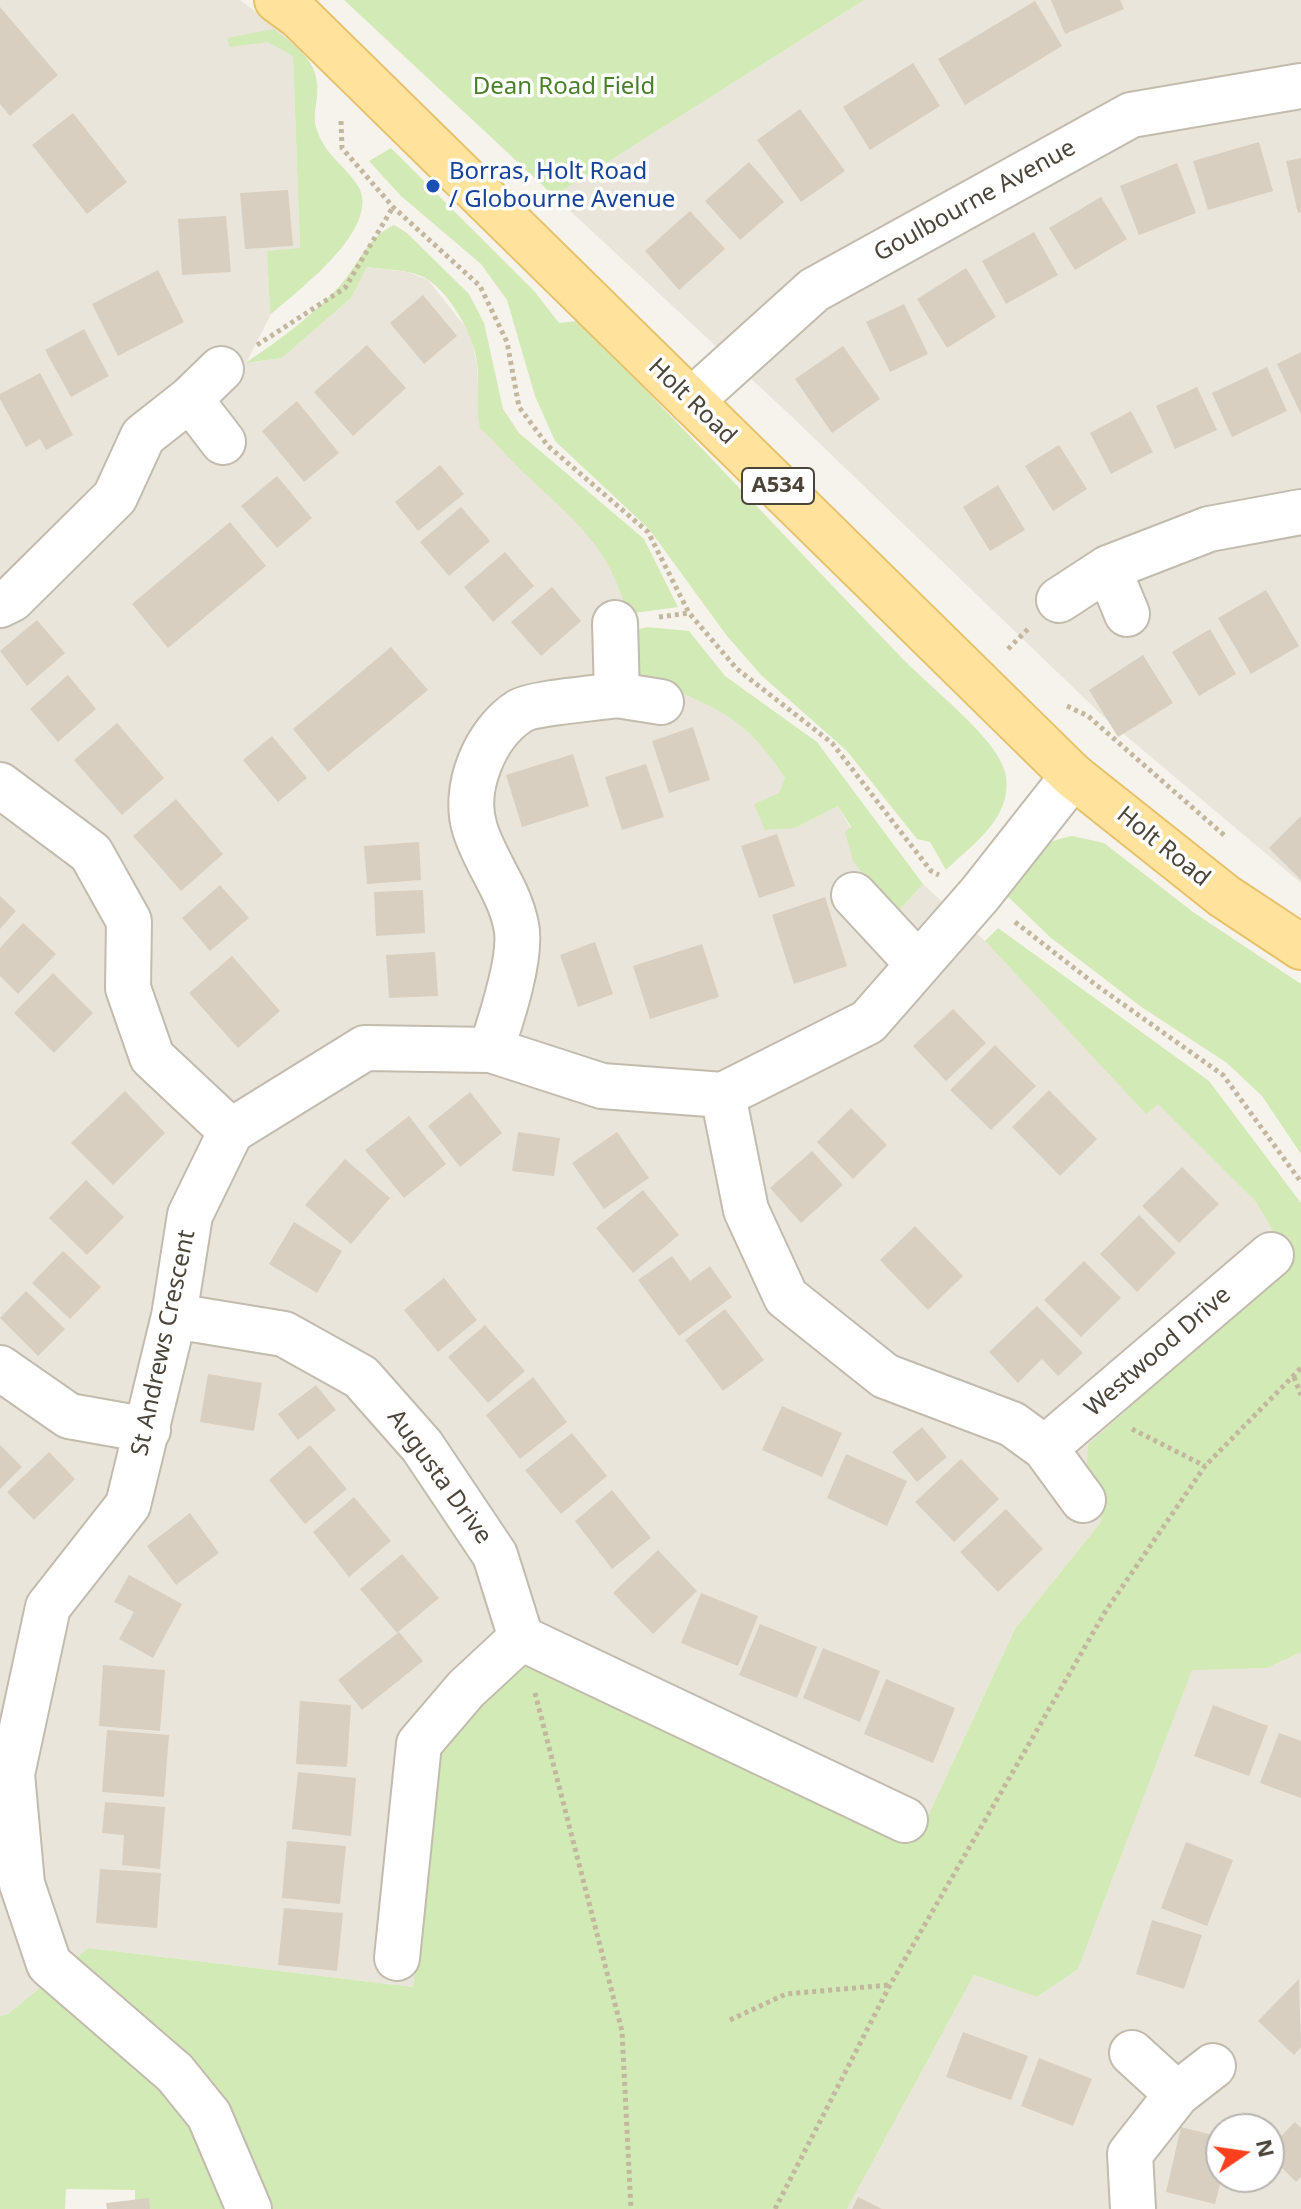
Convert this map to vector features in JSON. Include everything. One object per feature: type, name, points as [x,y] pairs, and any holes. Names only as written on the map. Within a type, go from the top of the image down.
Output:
[{"type":"main road","name":"Holt Road","points":[[277,0],[299,16],[1073,776],[1224,896],[1301,947]]},
{"type":"street","name":"Goulbourne Avenue","points":[[691,401],[814,290],[1131,115],[1301,86]]},
{"type":"street","points":[[0,605],[12,599],[115,497],[143,436],[190,399],[221,369]]},
{"type":"street","points":[[190,399],[223,442]]},
{"type":"street","points":[[1059,600],[1108,568],[1209,529],[1301,512]]},
{"type":"street","points":[[1108,568],[1127,614]]},
{"type":"street","points":[[615,623],[617,695]]},
{"type":"street","points":[[491,1050],[509,994],[517,927],[499,876],[474,829],[471,786],[492,740],[522,709],[617,695],[661,702]]},
{"type":"street","points":[[0,785],[91,853],[129,921],[128,988],[152,1057],[231,1131],[365,1048],[491,1050],[602,1086],[723,1095],[868,1022],[980,894],[1073,776]]},
{"type":"street","points":[[854,895],[918,964]]},
{"type":"street","points":[[723,1095],[746,1210],[786,1297],[885,1376],[1012,1424],[1045,1448],[1083,1500]]},
{"type":"street","name":"St Andrews Crescent","points":[[231,1131],[190,1215],[174,1316],[128,1505],[48,1607],[6,1773],[22,1884],[49,1964],[175,2073],[209,2115],[249,2209]]},
{"type":"street","name":"Westwood Drive","points":[[1045,1448],[1271,1255]]},
{"type":"street","name":"Augusta Drive","points":[[174,1316],[284,1334],[361,1377],[422,1446],[495,1555],[521,1638]]},
{"type":"street","points":[[0,1368],[69,1416],[148,1430]]},
{"type":"street","points":[[397,1958],[419,1744],[466,1689],[521,1638],[905,1820]]},
{"type":"street","points":[[1132,2053],[1177,2094]]},
{"type":"street","points":[[1133,2209],[1130,2154],[1177,2094],[1213,2066]]},
{"type":"path","points":[[341,119],[342,148],[393,207],[480,286],[507,342],[519,407],[548,446],[648,532],[689,613],[728,658],[832,743],[931,871],[980,894],[1096,985],[1223,1075],[1301,1182]]},
{"type":"path","points":[[221,369],[345,288],[393,207]]},
{"type":"path","points":[[775,2209],[890,1985],[1105,1612],[1205,1466],[1301,1368]]},
{"type":"path","points":[[1294,1377],[1301,1395]]},
{"type":"path","points":[[1092,1408],[1205,1466]]},
{"type":"path","points":[[521,1638],[622,2031],[631,2209]]},
{"type":"path","points":[[730,2020],[786,1994],[890,1985]]},
{"type":"shaded area","points":[[0,0],[240,0],[301,46],[293,56],[300,249],[267,251],[270,316],[246,363],[282,358],[351,298],[367,267],[407,272],[428,280],[470,333],[477,364],[480,429],[500,444],[515,464],[593,538],[619,580],[627,614],[667,688],[724,710],[766,749],[785,778],[779,793],[795,828],[838,806],[897,913],[923,884],[985,941],[1146,1113],[1158,1103],[1256,1202],[1274,1233],[1291,1242],[1288,1264],[1099,1485],[1101,1522],[1015,1629],[920,1833],[436,1764],[413,1987],[88,1948],[8,2014],[0,2016]]},
{"type":"shaded area","points":[[864,0],[1301,0],[1301,883],[1107,720],[789,414],[554,196]]},
{"type":"shaded area","points":[[1301,1652],[1301,2209],[847,2209],[974,1975],[1037,1997],[1078,1969],[1192,1669],[1267,1668]]},
{"type":"green space","name":"Dean Road Field","points":[[344,0],[864,0],[554,196]]},
{"type":"green space","points":[[274,29],[300,50],[312,65],[317,85],[316,127],[329,152],[358,186],[362,203],[358,221],[333,258],[270,315],[267,251],[300,248],[293,56],[268,42],[230,47],[227,38]]},
{"type":"green space","points":[[391,148],[535,292],[559,323],[577,321],[598,341],[900,656],[989,743],[1005,772],[1004,802],[980,839],[946,870],[930,842],[917,839],[847,751],[761,675],[727,636],[649,529],[555,441],[535,396],[507,300],[481,264],[401,196],[369,161]]},
{"type":"green space","points":[[394,225],[407,233],[469,294],[484,323],[503,409],[519,433],[644,539],[678,607],[627,614],[611,569],[588,535],[480,429],[477,362],[471,340],[460,316],[444,294],[427,279],[406,272],[367,267],[351,298],[282,358],[245,363],[316,310],[344,281],[376,238]]},
{"type":"green space","points":[[647,627],[689,631],[725,676],[817,742],[923,884],[896,914],[853,861],[845,832],[851,827],[838,806],[795,828],[765,830],[754,804],[779,793],[785,778],[769,755],[738,723],[704,703],[638,675],[626,633]]},
{"type":"green space","points":[[1072,836],[1104,843],[1193,912],[1301,984],[1301,1154],[1262,1096],[1227,1063],[1140,1006],[1051,938],[1000,889],[1015,869],[1038,848]]},
{"type":"green space","points":[[998,928],[1209,1081],[1301,1203],[1301,1652],[1267,1668],[1192,1670],[1078,1969],[1037,1997],[974,1975],[847,2209],[135,2209],[135,2190],[66,2189],[65,2209],[0,2209],[0,2016],[8,2014],[88,1948],[413,1987],[436,1764],[475,1700],[521,1662],[920,1833],[1015,1629],[1101,1522],[1099,1485],[1087,1467],[1088,1445],[1288,1264],[1291,1242],[1274,1233],[1256,1202],[1158,1104],[1146,1114],[985,941]]},
{"type":"building","points":[[1051,0],[1120,0],[1124,9],[1065,34]]},
{"type":"building","points":[[1035,1],[1062,46],[965,105],[938,59]]},
{"type":"building","points":[[0,7],[58,75],[10,116],[0,104]]},
{"type":"building","points":[[913,63],[940,106],[870,150],[843,107]]},
{"type":"building","points":[[800,109],[845,171],[801,202],[757,140]]},
{"type":"building","points":[[73,113],[127,182],[87,214],[32,145]]},
{"type":"building","points":[[1259,142],[1273,191],[1208,210],[1193,161]]},
{"type":"building","points":[[1301,158],[1301,212],[1298,213],[1286,161]]},
{"type":"building","points":[[749,162],[784,202],[740,240],[705,201]]},
{"type":"building","points":[[1177,163],[1196,213],[1139,235],[1120,186]]},
{"type":"building","points":[[288,190],[293,246],[245,249],[240,193]]},
{"type":"building","points":[[1101,197],[1127,239],[1075,270],[1049,228]]},
{"type":"building","points":[[690,211],[725,249],[679,290],[645,251]]},
{"type":"building","points":[[226,216],[231,272],[182,275],[178,219]]},
{"type":"building","points":[[1034,232],[1058,275],[1006,304],[982,261]]},
{"type":"building","points":[[966,268],[996,317],[947,348],[917,299]]},
{"type":"building","points":[[158,270],[184,322],[118,356],[92,304]]},
{"type":"building","points":[[423,295],[457,336],[424,364],[390,323]]},
{"type":"building","points":[[904,304],[928,354],[890,372],[866,322]]},
{"type":"building","points":[[84,329],[109,376],[71,397],[45,350]]},
{"type":"building","points":[[367,345],[406,388],[353,436],[314,392]]},
{"type":"building","points":[[843,346],[880,399],[832,433],[795,379]]},
{"type":"building","points":[[1301,352],[1301,414],[1277,364]]},
{"type":"building","points":[[1267,367],[1287,411],[1232,437],[1212,393]]},
{"type":"building","points":[[40,373],[73,435],[46,450],[40,439],[26,447],[0,399],[0,394]]},
{"type":"building","points":[[1197,387],[1217,430],[1175,449],[1156,406]]},
{"type":"building","points":[[297,401],[339,453],[304,482],[262,431]]},
{"type":"building","points":[[1131,411],[1153,452],[1111,474],[1090,433]]},
{"type":"building","points":[[1059,445],[1087,489],[1053,511],[1025,466]]},
{"type":"building","points":[[440,465],[464,494],[418,531],[395,502]]},
{"type":"building","points":[[277,476],[312,518],[277,548],[241,506]]},
{"type":"building","points":[[998,485],[1025,530],[990,551],[963,507]]},
{"type":"building","points":[[461,507],[490,541],[449,576],[420,542]]},
{"type":"building","points":[[230,522],[266,566],[168,648],[132,604]]},
{"type":"building","points":[[505,552],[534,586],[493,622],[464,587]]},
{"type":"building","points":[[552,587],[581,621],[541,656],[511,622]]},
{"type":"building","points":[[1266,590],[1299,646],[1251,674],[1218,618]]},
{"type":"building","points":[[37,620],[65,653],[27,686],[0,651]]},
{"type":"building","points":[[1210,629],[1236,674],[1199,696],[1172,652]]},
{"type":"building","points":[[391,647],[428,690],[328,772],[293,729]]},
{"type":"building","points":[[1143,655],[1173,703],[1118,737],[1089,690]]},
{"type":"building","points":[[68,675],[96,709],[58,742],[30,709]]},
{"type":"building","points":[[117,723],[164,778],[122,815],[74,760]]},
{"type":"building","points":[[693,727],[710,780],[669,793],[652,741]]},
{"type":"building","points":[[272,736],[307,778],[278,802],[243,760]]},
{"type":"building","points":[[573,754],[589,806],[522,827],[506,775]]},
{"type":"building","points":[[646,764],[664,817],[622,830],[605,777]]},
{"type":"building","points":[[176,799],[223,854],[181,891],[133,836]]},
{"type":"building","points":[[1301,816],[1301,880],[1269,848]]},
{"type":"building","points":[[777,834],[795,886],[759,898],[741,846]]},
{"type":"building","points":[[419,842],[421,880],[367,884],[364,846]]},
{"type":"building","points":[[220,885],[249,918],[210,951],[182,918]]},
{"type":"building","points":[[423,890],[425,933],[376,936],[374,892]]},
{"type":"building","points":[[0,896],[16,911],[0,929]]},
{"type":"building","points":[[825,897],[847,966],[794,984],[772,915]]},
{"type":"building","points":[[23,923],[56,954],[18,994],[0,976],[0,948]]},
{"type":"building","points":[[595,942],[613,994],[578,1007],[560,955]]},
{"type":"building","points":[[702,944],[719,997],[650,1019],[633,966]]},
{"type":"building","points":[[435,952],[438,996],[389,998],[386,955]]},
{"type":"building","points":[[232,956],[280,1011],[238,1048],[189,993]]},
{"type":"building","points":[[53,973],[93,1013],[54,1053],[14,1013]]},
{"type":"building","points":[[953,1009],[986,1043],[946,1081],[913,1046]]},
{"type":"building","points":[[995,1045],[1036,1086],[991,1130],[950,1090]]},
{"type":"building","points":[[1049,1090],[1097,1139],[1060,1176],[1012,1127]]},
{"type":"building","points":[[125,1091],[165,1133],[113,1185],[71,1143]]},
{"type":"building","points":[[470,1092],[502,1133],[460,1167],[428,1126]]},
{"type":"building","points":[[851,1108],[887,1145],[853,1179],[817,1142]]},
{"type":"building","points":[[409,1116],[446,1164],[404,1198],[365,1150]]},
{"type":"building","points":[[518,1132],[560,1138],[554,1176],[512,1171]]},
{"type":"building","points":[[617,1132],[649,1178],[604,1209],[572,1163]]},
{"type":"building","points":[[812,1151],[843,1185],[801,1223],[770,1188]]},
{"type":"building","points":[[345,1159],[390,1198],[351,1244],[305,1205]]},
{"type":"building","points":[[1182,1167],[1219,1204],[1179,1243],[1142,1206]]},
{"type":"building","points":[[86,1180],[124,1217],[87,1255],[49,1218]]},
{"type":"building","points":[[643,1190],[679,1235],[633,1273],[596,1228]]},
{"type":"building","points":[[1139,1215],[1176,1253],[1137,1292],[1100,1254]]},
{"type":"building","points":[[294,1222],[342,1251],[317,1293],[269,1264]]},
{"type":"building","points":[[915,1226],[963,1276],[928,1310],[880,1260]]},
{"type":"building","points":[[63,1251],[101,1287],[70,1319],[32,1283]]},
{"type":"building","points":[[672,1256],[690,1281],[710,1266],[732,1297],[679,1336],[638,1280]]},
{"type":"building","points":[[1084,1261],[1121,1298],[1081,1337],[1044,1300]]},
{"type":"building","points":[[444,1278],[477,1320],[438,1352],[404,1310]]},
{"type":"building","points":[[26,1291],[65,1329],[38,1356],[0,1318]]},
{"type":"building","points":[[1037,1306],[1083,1353],[1058,1376],[1042,1359],[1018,1383],[989,1352]]},
{"type":"building","points":[[725,1309],[764,1360],[723,1391],[685,1340]]},
{"type":"building","points":[[485,1325],[525,1371],[488,1403],[448,1357]]},
{"type":"building","points":[[208,1374],[262,1383],[254,1431],[200,1422]]},
{"type":"building","points":[[533,1377],[567,1422],[520,1459],[486,1415]]},
{"type":"building","points":[[316,1385],[336,1410],[298,1440],[278,1414]]},
{"type":"building","points":[[782,1406],[842,1433],[822,1477],[762,1450]]},
{"type":"building","points":[[922,1427],[947,1457],[917,1482],[892,1452]]},
{"type":"building","points":[[572,1433],[607,1476],[561,1514],[525,1470]]},
{"type":"building","points":[[0,1445],[22,1467],[0,1489]]},
{"type":"building","points":[[310,1445],[347,1489],[305,1524],[269,1480]]},
{"type":"building","points":[[49,1452],[75,1479],[34,1520],[7,1492]]},
{"type":"building","points":[[846,1454],[907,1481],[887,1526],[827,1498]]},
{"type":"building","points":[[961,1459],[999,1499],[954,1542],[915,1502]]},
{"type":"building","points":[[612,1490],[651,1538],[612,1569],[575,1521]]},
{"type":"building","points":[[354,1497],[391,1541],[349,1577],[313,1532]]},
{"type":"building","points":[[1006,1509],[1043,1549],[998,1592],[960,1552]]},
{"type":"building","points":[[190,1513],[219,1553],[176,1585],[147,1546]]},
{"type":"building","points":[[658,1550],[697,1591],[653,1634],[613,1593]]},
{"type":"building","points":[[402,1554],[439,1598],[397,1633],[360,1589]]},
{"type":"building","points":[[129,1575],[182,1604],[153,1658],[119,1639],[134,1612],[114,1602]]},
{"type":"building","points":[[701,1593],[758,1616],[738,1666],[681,1643]]},
{"type":"building","points":[[760,1624],[817,1647],[797,1698],[739,1675]]},
{"type":"building","points":[[399,1632],[423,1661],[362,1710],[338,1680]]},
{"type":"building","points":[[823,1648],[880,1671],[860,1722],[803,1698]]},
{"type":"building","points":[[103,1665],[165,1670],[160,1731],[99,1726]]},
{"type":"building","points":[[886,1679],[955,1708],[933,1763],[864,1734]]},
{"type":"building","points":[[300,1701],[351,1705],[347,1767],[296,1764]]},
{"type":"building","points":[[1213,1705],[1268,1726],[1249,1776],[1194,1756]]},
{"type":"building","points":[[107,1730],[169,1735],[164,1797],[102,1792]]},
{"type":"building","points":[[1279,1733],[1301,1741],[1301,1798],[1260,1783]]},
{"type":"building","points":[[298,1772],[356,1778],[351,1836],[292,1829]]},
{"type":"building","points":[[105,1802],[165,1807],[160,1869],[122,1865],[124,1835],[102,1833]]},
{"type":"building","points":[[287,1841],[346,1846],[340,1904],[282,1898]]},
{"type":"building","points":[[1186,1842],[1233,1860],[1207,1926],[1161,1908]]},
{"type":"building","points":[[100,1869],[161,1873],[157,1928],[96,1923]]},
{"type":"building","points":[[284,1908],[343,1913],[337,1971],[278,1965]]},
{"type":"building","points":[[1152,1920],[1202,1935],[1184,1989],[1136,1974]]},
{"type":"building","points":[[1299,1979],[1301,2047],[1294,2055],[1258,2021]]},
{"type":"building","points":[[963,2032],[1028,2056],[1011,2100],[946,2077]]},
{"type":"building","points":[[1039,2058],[1092,2079],[1073,2126],[1021,2106]]},
{"type":"building","points":[[1295,2122],[1301,2128],[1301,2177],[1296,2182],[1285,2171],[1285,2132]]},
{"type":"building","points":[[1181,2127],[1205,2133],[1205,2193],[1218,2193],[1215,2204],[1166,2192]]},
{"type":"building","points":[[858,2197],[882,2209],[852,2209]]},
{"type":"building","points":[[149,2198],[150,2209],[107,2209],[106,2203]]},
{"type":"place","name":"Borras, Holt Road / Globourne Avenue","points":[[433,186]]}]
